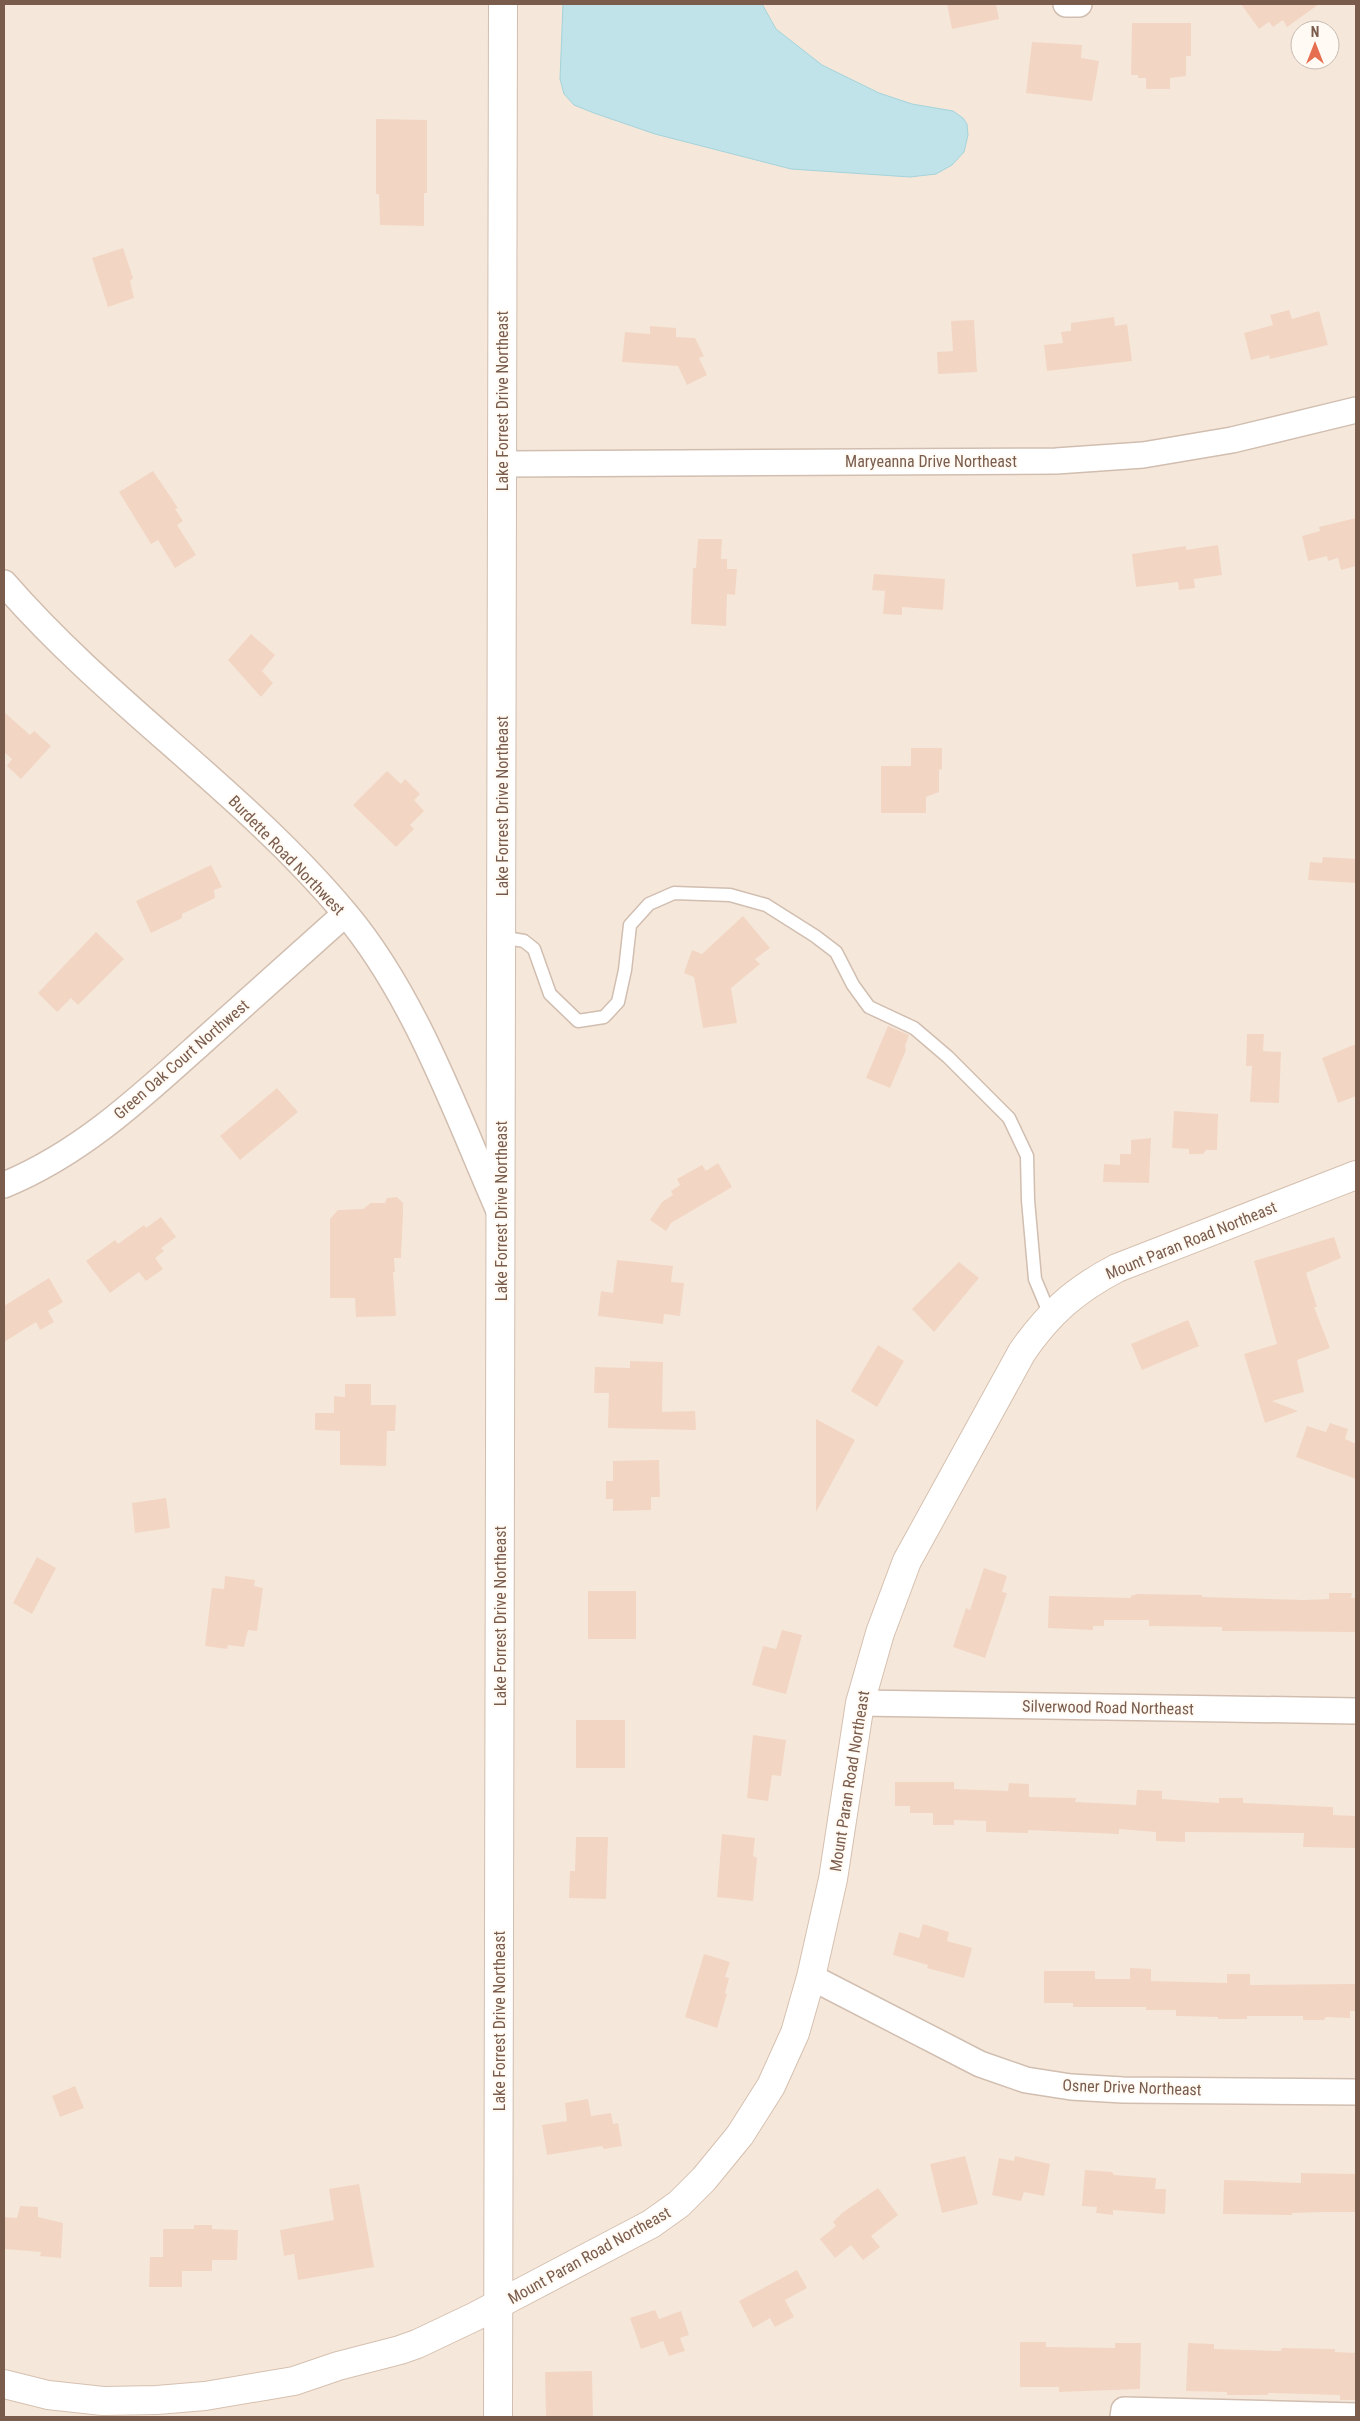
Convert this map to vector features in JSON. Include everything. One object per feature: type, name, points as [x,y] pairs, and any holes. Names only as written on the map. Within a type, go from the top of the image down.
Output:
[{"type":"street","name":"Lake Forrest Drive Northeast","points":[[498,2417],[503,4]]},
{"type":"street","points":[[1066,4],[1079,4]]},
{"type":"street","name":"Maryeanna Drive Northeast","points":[[502,464],[1056,461],[1143,455],[1205,444],[1356,410]]},
{"type":"street","name":"Burdette Road Northwest","points":[[4,583],[62,645],[262,825],[345,914],[380,961],[411,1013],[501,1215]]},
{"type":"street","name":"Green Oak Court Northwest","points":[[4,1184],[35,1172],[72,1150],[145,1093],[345,914]]},
{"type":"street","name":"Mount Paran Road Northeast","points":[[4,2384],[48,2395],[103,2401],[157,2400],[294,2381],[338,2366],[418,2344],[651,2224],[679,2204],[704,2179],[740,2135],[771,2086],[795,2033],[812,1977],[833,1878],[860,1703],[880,1633],[907,1561],[1022,1352],[1050,1315],[1088,1283],[1116,1268],[1356,1174]]},
{"type":"street","name":"Silverwood Road Northeast","points":[[860,1703],[1356,1711]]},
{"type":"street","name":"Osner Drive Northeast","points":[[812,1977],[980,2064],[1026,2080],[1071,2087],[1123,2090],[1356,2092]]},
{"type":"street","points":[[1123,2417],[1124,2410],[1356,2416]]},
{"type":"lane","points":[[501,937],[524,941],[534,948],[550,994],[578,1021],[604,1017],[618,1002],[625,970],[630,925],[649,904],[674,893],[730,895],[766,905],[815,936],[836,952],[853,985],[869,1007],[914,1028],[948,1057],[1009,1118],[1027,1156],[1028,1200],[1035,1279],[1050,1315]]},
{"type":"shaded area","points":[[4,4],[1356,4],[1356,2417],[4,2417]]},
{"type":"water","points":[[563,4],[762,4],[776,29],[822,65],[879,93],[912,104],[953,111],[963,118],[967,124],[968,135],[964,152],[952,165],[936,174],[910,177],[791,169],[655,134],[594,113],[574,105],[564,94],[560,79]]},
{"type":"building","points":[[947,4],[996,4],[999,19],[952,29]]},
{"type":"building","points":[[1241,4],[1319,4],[1297,20],[1290,20],[1290,25],[1287,27],[1283,20],[1273,27],[1269,22],[1259,29]]},
{"type":"building","points":[[1132,23],[1191,23],[1191,56],[1186,56],[1186,76],[1170,78],[1170,89],[1146,89],[1146,78],[1138,78],[1138,75],[1131,75]]},
{"type":"building","points":[[1032,42],[1082,45],[1081,58],[1099,61],[1092,101],[1026,93]]},
{"type":"building","points":[[376,119],[427,120],[427,193],[424,193],[424,226],[380,225],[379,194],[376,194]]},
{"type":"building","points":[[123,248],[133,278],[130,281],[134,298],[108,307],[92,258]]},
{"type":"building","points":[[1289,310],[1292,319],[1319,311],[1328,345],[1270,359],[1269,355],[1251,360],[1244,333],[1273,325],[1270,315]]},
{"type":"building","points":[[1114,317],[1115,326],[1127,324],[1132,361],[1047,371],[1044,345],[1063,343],[1061,332],[1071,331],[1071,323]]},
{"type":"building","points":[[974,320],[977,372],[938,374],[937,352],[953,351],[951,321]]},
{"type":"building","points":[[650,326],[676,328],[676,337],[695,338],[704,356],[699,358],[707,375],[687,385],[678,366],[622,362],[625,332],[650,334]]},
{"type":"building","points":[[153,471],[178,508],[175,509],[183,521],[177,525],[196,555],[175,568],[158,540],[151,544],[119,492]]},
{"type":"building","points":[[1356,518],[1356,566],[1341,570],[1338,558],[1328,561],[1327,556],[1308,561],[1302,536],[1320,531],[1319,527]]},
{"type":"building","points":[[698,539],[722,539],[721,559],[727,559],[727,569],[737,569],[735,595],[727,594],[726,626],[691,624],[693,568],[696,568]]},
{"type":"building","points":[[1218,545],[1222,575],[1194,579],[1195,588],[1179,590],[1178,582],[1136,587],[1132,554],[1186,546],[1186,550]]},
{"type":"building","points":[[874,574],[945,579],[943,610],[902,607],[902,615],[883,614],[885,591],[872,590]]},
{"type":"building","points":[[251,634],[275,655],[262,671],[273,683],[261,697],[228,660]]},
{"type":"building","points":[[4,712],[30,735],[34,731],[51,746],[21,779],[7,766],[12,759],[4,752]]},
{"type":"building","points":[[911,748],[942,748],[939,792],[926,797],[926,813],[881,813],[881,766],[911,766]]},
{"type":"building","points":[[387,771],[401,784],[405,779],[420,794],[414,800],[424,811],[410,825],[414,829],[396,847],[353,805]]},
{"type":"building","points":[[1323,857],[1356,859],[1356,883],[1308,880],[1310,862],[1322,863]]},
{"type":"building","points":[[211,865],[222,887],[214,890],[215,898],[182,914],[182,918],[151,933],[136,901]]},
{"type":"building","points":[[743,916],[770,948],[755,959],[760,964],[731,988],[737,1023],[703,1028],[694,977],[684,973],[692,950],[702,954]]},
{"type":"building","points":[[96,932],[124,959],[78,1005],[71,998],[57,1012],[38,993]]},
{"type":"building","points":[[888,1026],[909,1035],[905,1046],[906,1050],[890,1088],[866,1078]]},
{"type":"building","points":[[1247,1034],[1264,1034],[1263,1051],[1281,1052],[1279,1103],[1250,1102],[1252,1066],[1246,1066]]},
{"type":"building","points":[[1356,1044],[1356,1096],[1338,1103],[1322,1058]]},
{"type":"building","points":[[277,1088],[298,1112],[240,1160],[220,1136]]},
{"type":"building","points":[[1174,1111],[1218,1114],[1217,1150],[1206,1150],[1203,1154],[1189,1154],[1189,1149],[1172,1148]]},
{"type":"building","points":[[1151,1138],[1149,1183],[1103,1182],[1104,1164],[1120,1165],[1120,1154],[1131,1154],[1131,1140]]},
{"type":"building","points":[[718,1163],[732,1187],[671,1223],[666,1231],[650,1220],[662,1202],[673,1195],[671,1191],[680,1185],[677,1179],[702,1165],[706,1171]]},
{"type":"building","points":[[397,1197],[403,1203],[403,1214],[401,1258],[394,1258],[395,1272],[393,1272],[396,1316],[356,1317],[355,1298],[330,1298],[330,1219],[338,1210],[363,1209],[371,1203],[385,1203],[387,1198]]},
{"type":"building","points":[[161,1217],[176,1237],[161,1248],[164,1251],[155,1258],[163,1269],[146,1281],[139,1272],[110,1293],[86,1261],[115,1240],[118,1244],[144,1225],[146,1228]]},
{"type":"building","points":[[1334,1237],[1341,1258],[1306,1273],[1317,1307],[1314,1307],[1330,1348],[1297,1360],[1304,1392],[1272,1401],[1298,1411],[1265,1423],[1244,1354],[1277,1344],[1254,1261]]},
{"type":"building","points":[[617,1260],[673,1266],[671,1282],[684,1283],[680,1316],[664,1314],[663,1324],[598,1316],[601,1291],[613,1293]]},
{"type":"building","points":[[959,1262],[979,1278],[934,1332],[912,1309]]},
{"type":"building","points":[[49,1278],[63,1302],[48,1311],[54,1322],[40,1330],[36,1322],[4,1342],[4,1306]]},
{"type":"building","points":[[1188,1320],[1199,1346],[1142,1370],[1131,1344]]},
{"type":"building","points":[[878,1345],[904,1361],[877,1407],[851,1391]]},
{"type":"building","points":[[630,1361],[663,1362],[662,1412],[695,1411],[696,1430],[608,1428],[609,1393],[594,1393],[595,1367],[630,1368]]},
{"type":"building","points":[[345,1384],[371,1384],[371,1405],[396,1405],[395,1431],[387,1431],[386,1466],[340,1465],[340,1431],[315,1430],[315,1413],[334,1413],[334,1396],[345,1397]]},
{"type":"building","points":[[816,1419],[855,1440],[816,1512]]},
{"type":"building","points":[[1330,1423],[1348,1429],[1345,1439],[1356,1444],[1356,1479],[1296,1457],[1307,1426],[1326,1432]]},
{"type":"building","points":[[659,1460],[660,1497],[651,1497],[651,1510],[613,1511],[613,1499],[606,1499],[606,1481],[613,1481],[613,1461]]},
{"type":"building","points":[[166,1498],[170,1528],[135,1533],[132,1503]]},
{"type":"building","points":[[37,1557],[56,1568],[32,1614],[13,1603]]},
{"type":"building","points":[[984,1568],[1007,1576],[1002,1592],[1007,1593],[985,1658],[953,1647],[966,1608],[970,1610]]},
{"type":"building","points":[[225,1576],[255,1580],[254,1586],[263,1588],[257,1631],[248,1630],[244,1647],[228,1645],[227,1649],[205,1646],[212,1588],[224,1589]]},
{"type":"building","points":[[588,1591],[636,1591],[636,1639],[588,1639]]},
{"type":"building","points":[[1329,1593],[1352,1593],[1351,1598],[1356,1598],[1356,1632],[1222,1631],[1222,1627],[1149,1626],[1149,1620],[1104,1620],[1104,1626],[1093,1626],[1093,1630],[1048,1628],[1049,1596],[1131,1598],[1131,1596],[1137,1594],[1202,1595],[1202,1597],[1303,1600],[1329,1599]]},
{"type":"building","points":[[782,1630],[802,1635],[786,1694],[752,1685],[763,1646],[776,1649]]},
{"type":"building","points":[[576,1720],[625,1720],[625,1768],[576,1768]]},
{"type":"building","points":[[753,1735],[786,1740],[781,1776],[772,1775],[768,1801],[747,1798]]},
{"type":"building","points":[[895,1782],[954,1782],[954,1789],[1008,1791],[1009,1783],[1029,1784],[1029,1797],[1076,1798],[1075,1802],[1136,1805],[1137,1790],[1162,1791],[1162,1799],[1219,1803],[1219,1798],[1243,1798],[1243,1803],[1333,1807],[1333,1815],[1356,1816],[1356,1848],[1303,1847],[1304,1833],[1185,1832],[1185,1842],[1156,1841],[1156,1832],[1119,1829],[1119,1834],[1028,1830],[1028,1833],[986,1832],[986,1821],[954,1820],[954,1825],[933,1825],[933,1813],[910,1813],[910,1806],[895,1806]]},
{"type":"building","points":[[722,1834],[755,1838],[753,1856],[757,1858],[753,1901],[717,1897]]},
{"type":"building","points":[[576,1837],[608,1837],[606,1899],[569,1898],[570,1871],[575,1871]]},
{"type":"building","points":[[923,1924],[949,1932],[947,1941],[972,1948],[964,1978],[927,1968],[928,1965],[893,1955],[899,1932],[919,1938]]},
{"type":"building","points":[[704,1954],[730,1962],[725,1977],[729,1978],[725,1993],[727,1994],[717,2028],[685,2017]]},
{"type":"building","points":[[1130,1968],[1151,1969],[1151,1981],[1227,1983],[1227,1974],[1250,1974],[1250,1985],[1356,1984],[1356,2011],[1350,2011],[1350,2018],[1326,2017],[1324,2020],[1303,2020],[1303,2016],[1247,2016],[1247,2019],[1218,2019],[1218,2017],[1176,2016],[1176,2010],[1146,2010],[1146,2007],[1073,2007],[1073,2003],[1044,2003],[1044,1971],[1095,1971],[1095,1979],[1130,1979]]},
{"type":"building","points":[[75,2086],[84,2108],[60,2117],[52,2096]]},
{"type":"building","points":[[588,2099],[591,2116],[611,2113],[613,2124],[618,2123],[622,2146],[604,2149],[602,2146],[547,2155],[542,2125],[567,2121],[565,2103]]},
{"type":"building","points":[[965,2156],[978,2204],[942,2213],[930,2164]]},
{"type":"building","points":[[1015,2156],[1050,2164],[1044,2196],[1024,2192],[1021,2201],[992,2195],[999,2158],[1014,2161]]},
{"type":"building","points":[[1085,2170],[1112,2172],[1114,2175],[1156,2178],[1155,2189],[1166,2189],[1165,2214],[1113,2210],[1113,2215],[1096,2213],[1097,2207],[1082,2206]]},
{"type":"building","points":[[1301,2173],[1356,2174],[1356,2212],[1292,2213],[1292,2215],[1223,2214],[1224,2180],[1301,2183]]},
{"type":"building","points":[[359,2184],[374,2267],[298,2280],[294,2254],[284,2256],[280,2230],[334,2220],[329,2189]]},
{"type":"building","points":[[878,2188],[898,2215],[871,2236],[880,2247],[863,2260],[851,2245],[835,2258],[820,2239],[836,2226],[833,2222],[842,2213]]},
{"type":"building","points":[[20,2206],[38,2207],[38,2217],[63,2223],[61,2258],[40,2256],[41,2252],[4,2249],[4,2217],[17,2218]]},
{"type":"building","points":[[194,2225],[212,2225],[212,2229],[238,2230],[237,2260],[212,2260],[212,2271],[182,2271],[182,2287],[149,2287],[150,2257],[163,2257],[163,2229],[194,2229]]},
{"type":"building","points":[[797,2270],[807,2288],[785,2300],[794,2317],[775,2327],[770,2318],[753,2328],[739,2301]]},
{"type":"building","points":[[655,2310],[659,2319],[681,2311],[689,2335],[680,2338],[685,2351],[669,2356],[663,2341],[641,2349],[630,2318]]},
{"type":"building","points":[[1020,2342],[1046,2342],[1046,2347],[1115,2348],[1115,2343],[1141,2343],[1140,2389],[1059,2392],[1059,2387],[1020,2387]]},
{"type":"building","points":[[1188,2343],[1214,2344],[1214,2349],[1281,2351],[1282,2348],[1335,2349],[1335,2352],[1356,2353],[1356,2400],[1340,2400],[1340,2395],[1268,2393],[1268,2395],[1227,2395],[1227,2392],[1186,2391]]},
{"type":"building","points":[[592,2371],[593,2417],[546,2417],[545,2372]]}]
